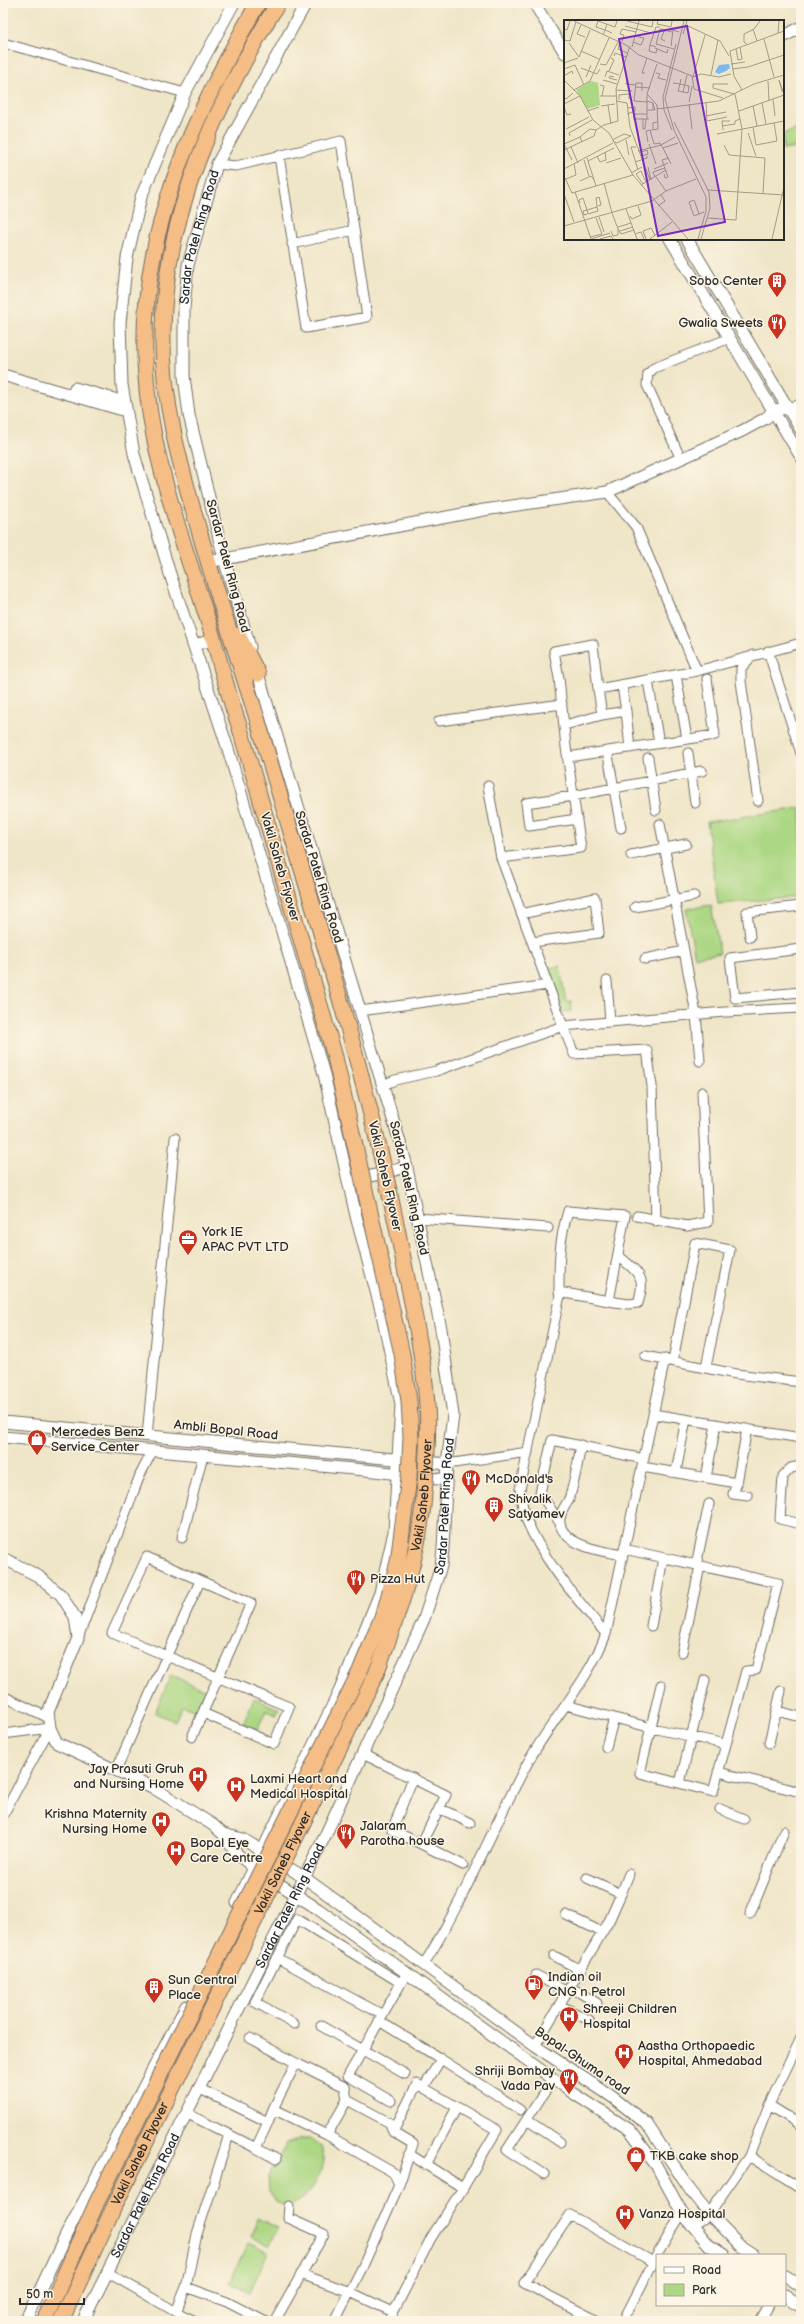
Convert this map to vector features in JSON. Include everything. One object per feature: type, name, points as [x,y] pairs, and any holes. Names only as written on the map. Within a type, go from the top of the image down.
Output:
[{"type":"highway","points":[[237,720],[214,640],[176,527],[154,436],[146,382],[144,324],[150,266],[178,166],[220,70],[258,3]]},
{"type":"highway","name":"Sardar Patel Ring Road","points":[[259,710],[217,593],[187,490],[166,387],[162,331],[167,272],[176,225],[192,174],[233,81],[278,3]]},
{"type":"highway","points":[[217,593],[258,674]]},
{"type":"highway","name":"Vakil Saheb Flyover","points":[[61,2321],[116,2202],[376,1674],[405,1596],[419,1538],[425,1484],[427,1405],[420,1350],[388,1183],[354,1050],[259,710]]},
{"type":"highway","name":"Vakil Saheb Flyover","points":[[44,2321],[97,2202],[360,1671],[385,1610],[398,1562],[405,1519],[411,1437],[402,1354],[335,1057],[237,720]]},
{"type":"street","points":[[25,2321],[141,2090],[213,1956],[253,1867],[325,1721],[368,1627],[380,1593],[394,1532],[401,1404],[382,1314],[348,1181],[324,1074],[218,720],[193,645],[134,454],[122,385],[120,323],[127,258],[141,197],[185,93],[234,3]]},
{"type":"street","name":"Sardar Patel Ring Road","points":[[83,2321],[198,2088],[305,1878],[363,1754],[431,1600],[443,1549],[447,1464],[453,1415],[441,1329],[407,1167],[360,1011],[259,710],[258,674],[224,559],[190,415],[184,376],[184,308],[188,266],[217,164],[306,3]]},
{"type":"street","points":[[534,3],[564,51]]},
{"type":"street","points":[[784,36],[801,28]]},
{"type":"street","points":[[3,43],[185,93]]},
{"type":"street","points":[[217,164],[236,166],[342,141],[367,317],[306,328],[279,156]]},
{"type":"street","points":[[292,244],[354,230]]},
{"type":"street","points":[[671,240],[801,457]]},
{"type":"street","points":[[688,240],[795,414],[801,430]]},
{"type":"street","points":[[680,457],[647,384],[648,374],[654,368],[730,338]]},
{"type":"street","points":[[3,368],[125,407]]},
{"type":"street","points":[[3,375],[125,407]]},
{"type":"street","points":[[208,562],[484,510],[607,492],[766,418],[777,415],[795,414],[801,406]]},
{"type":"street","points":[[607,492],[636,527],[697,671]]},
{"type":"street","points":[[193,645],[214,640]]},
{"type":"street","points":[[598,689],[622,686],[697,671],[754,654],[801,643]]},
{"type":"street","points":[[501,858],[581,848],[554,651],[593,644],[602,715]]},
{"type":"street","points":[[768,651],[801,753]]},
{"type":"street","points":[[754,654],[741,668],[741,681],[758,801]]},
{"type":"street","points":[[676,675],[687,740]]},
{"type":"street","points":[[568,757],[715,735],[707,679]]},
{"type":"street","points":[[648,680],[659,744]]},
{"type":"street","points":[[622,686],[630,748]]},
{"type":"street","points":[[440,721],[562,704]]},
{"type":"street","points":[[565,725],[602,715],[626,711]]},
{"type":"street","points":[[218,720],[237,720]]},
{"type":"street","points":[[688,753],[695,803]]},
{"type":"street","points":[[608,755],[621,828]]},
{"type":"street","points":[[648,758],[656,810]]},
{"type":"street","points":[[577,819],[529,826],[526,802],[573,796],[702,771]]},
{"type":"street","points":[[488,786],[501,858],[521,914],[534,942],[548,985],[574,1054],[647,1050],[652,1086],[656,1221]]},
{"type":"street","points":[[660,824],[696,1014],[700,1061]]},
{"type":"street","points":[[631,855],[686,844]]},
{"type":"street","points":[[635,907],[694,896]]},
{"type":"street","points":[[521,914],[595,898],[599,933],[534,942]]},
{"type":"street","points":[[750,937],[748,912],[801,906]]},
{"type":"street","points":[[801,949],[730,958],[735,998],[801,992]]},
{"type":"street","points":[[645,959],[684,951]]},
{"type":"street","points":[[607,981],[610,1022]]},
{"type":"street","points":[[360,1011],[548,985]]},
{"type":"street","points":[[383,1085],[395,1080],[436,1071],[564,1026],[696,1014],[801,1008]]},
{"type":"street","points":[[637,1216],[687,1226],[708,1222],[702,1092]]},
{"type":"street","points":[[147,1436],[174,1138]]},
{"type":"street","points":[[348,1181],[407,1167]]},
{"type":"street","points":[[606,1634],[566,1584],[534,1534],[524,1515],[520,1489],[559,1292],[560,1238],[568,1212],[625,1216],[609,1301]]},
{"type":"street","points":[[418,1218],[548,1228]]},
{"type":"street","points":[[424,1964],[446,1926],[528,1763],[600,1650],[606,1634],[653,1414],[669,1360],[696,1243],[730,1250],[706,1367]]},
{"type":"street","points":[[559,1292],[628,1304],[638,1303],[643,1286],[640,1277],[618,1255]]},
{"type":"street","points":[[645,1356],[773,1380],[801,1382]]},
{"type":"street","points":[[653,1414],[801,1438]]},
{"type":"street","points":[[676,1472],[686,1419]]},
{"type":"street","name":"Ambli Bopal Road","points":[[3,1422],[399,1461],[447,1464]]},
{"type":"street","points":[[706,1478],[716,1424]]},
{"type":"street","points":[[747,1429],[737,1483],[733,1494],[748,1496]]},
{"type":"street","name":"Ambli Bopal Road","points":[[3,1436],[398,1474],[446,1480]]},
{"type":"street","points":[[661,1685],[652,1728],[640,1773],[713,1792],[746,1671],[756,1670],[778,1583],[663,1558],[580,1545],[564,1533],[560,1523],[540,1493],[550,1444],[552,1440],[581,1445],[676,1472],[737,1483]]},
{"type":"street","points":[[560,1523],[563,1506],[569,1498],[574,1484],[581,1445]]},
{"type":"street","points":[[153,1450],[140,1475],[48,1712],[57,1743],[116,1770],[184,1806],[223,1834],[237,1854],[253,1867],[318,1910],[553,2079],[630,2130],[656,2165],[682,2213],[709,2245],[722,2254]]},
{"type":"street","points":[[447,1464],[528,1452]]},
{"type":"street","points":[[182,1538],[203,1455]]},
{"type":"street","points":[[801,1466],[791,1468],[783,1476],[780,1518],[801,1524]]},
{"type":"street","points":[[682,1652],[709,1504]]},
{"type":"street","points":[[192,1738],[217,1678],[251,1604],[147,1557],[112,1633],[217,1678],[289,1707],[274,1744],[203,1713]]},
{"type":"street","points":[[3,1558],[38,1576],[61,1595],[75,1618],[78,1638]]},
{"type":"street","points":[[651,1626],[663,1558]]},
{"type":"street","points":[[116,1770],[200,1581]]},
{"type":"street","points":[[680,1783],[705,1680]]},
{"type":"street","points":[[769,1743],[782,1691]]},
{"type":"street","points":[[3,1696],[50,1723]]},
{"type":"street","points":[[566,1705],[652,1728],[725,1744]]},
{"type":"street","points":[[777,1710],[801,1717]]},
{"type":"street","points":[[606,1747],[614,1718]]},
{"type":"street","points":[[3,1734],[50,1723]]},
{"type":"street","points":[[3,1816],[50,1723]]},
{"type":"street","points":[[363,1754],[446,1795],[421,1844]]},
{"type":"street","points":[[718,1772],[801,1792]]},
{"type":"street","points":[[413,1778],[392,1830],[463,1865]]},
{"type":"street","points":[[439,1808],[470,1823]]},
{"type":"street","points":[[720,1809],[744,1818]]},
{"type":"street","points":[[750,1914],[784,1831]]},
{"type":"street","name":"Bopal-Ghuma road","points":[[223,1834],[244,1839],[305,1878],[535,2046],[611,2096],[647,2124],[690,2190],[709,2214],[740,2246],[752,2254]]},
{"type":"street","points":[[535,2046],[602,1932],[629,1874]]},
{"type":"street","points":[[587,1878],[621,1894]]},
{"type":"street","points":[[566,1915],[602,1932]]},
{"type":"street","points":[[294,2024],[255,2002],[297,1919],[401,1983]]},
{"type":"street","points":[[554,1956],[581,1970]]},
{"type":"street","points":[[277,1958],[381,2018],[520,2110]]},
{"type":"street","points":[[391,2102],[348,2076],[407,1974]]},
{"type":"street","points":[[536,1975],[597,2002]]},
{"type":"street","points":[[559,2005],[589,2020]]},
{"type":"street","points":[[321,2026],[405,2074]]},
{"type":"street","points":[[250,2038],[345,2087],[347,2100],[327,2135]]},
{"type":"street","points":[[692,2225],[709,2214],[749,2156],[769,2105],[801,2038]]},
{"type":"street","points":[[427,2082],[441,2059]]},
{"type":"street","points":[[256,2148],[273,2109],[296,2063]]},
{"type":"street","points":[[544,2174],[507,2150],[553,2079]]},
{"type":"street","points":[[302,2274],[350,2292],[391,2317],[431,2238],[463,2188],[497,2130],[417,2084],[393,2132]]},
{"type":"street","points":[[198,2088],[268,2122]]},
{"type":"street","points":[[335,2321],[350,2292],[399,2185],[413,2144],[393,2132],[390,2123],[347,2100]]},
{"type":"street","points":[[769,2105],[801,2125]]},
{"type":"street","points":[[426,2165],[457,2107]]},
{"type":"street","points":[[273,2109],[327,2135],[394,2173],[399,2185]]},
{"type":"street","points":[[186,2113],[276,2159]]},
{"type":"street","points":[[527,2120],[560,2142]]},
{"type":"street","points":[[176,2312],[186,2287],[197,2234],[229,2135]]},
{"type":"street","points":[[409,2154],[463,2188]]},
{"type":"street","points":[[749,2156],[801,2189]]},
{"type":"street","points":[[276,2321],[324,2234],[288,2218],[289,2206]]},
{"type":"street","points":[[658,2254],[682,2213]]},
{"type":"street","points":[[598,2321],[524,2283],[570,2215],[656,2257],[623,2321]]},
{"type":"street","points":[[107,2272],[176,2312],[195,2321]]},
{"type":"street","points":[[786,2277],[801,2286]]},
{"type":"street","points":[[186,2287],[227,2302],[264,2321]]},
{"type":"street","points":[[786,2296],[801,2306]]},
{"type":"street","points":[[760,2321],[768,2306]]},
{"type":"green space","points":[[801,128],[801,147],[784,150],[784,134]]},
{"type":"green space","points":[[801,808],[801,897],[718,904],[707,822]]},
{"type":"green space","points":[[711,905],[720,953],[695,957],[686,909]]},
{"type":"green space","points":[[560,966],[566,1001],[571,1001],[572,1011],[563,1012],[548,968]]},
{"type":"green space","points":[[171,1675],[206,1690],[197,1711],[182,1706],[175,1721],[155,1713]]},
{"type":"green space","points":[[254,1698],[279,1709],[276,1715],[266,1710],[257,1730],[243,1723]]},
{"type":"green space","points":[[302,2139],[311,2139],[323,2148],[322,2166],[319,2174],[310,2191],[297,2203],[289,2206],[277,2203],[269,2193],[268,2175],[287,2144]]},
{"type":"green space","points":[[257,2218],[278,2228],[269,2246],[251,2237]]},
{"type":"green space","points":[[248,2243],[268,2252],[250,2292],[229,2283]]},
{"type":"place","name":"Sobo Center","points":[[777,298]]},
{"type":"place","name":"Gwalia Sweets","points":[[777,340]]},
{"type":"place","name":"York IE APAC PVT LTD","points":[[188,1256]]},
{"type":"place","name":"Mercedes Benz Service Center","points":[[37,1456]]},
{"type":"place","name":"McDonald's","points":[[471,1496]]},
{"type":"place","name":"Shivalik Satyamev","points":[[494,1523]]},
{"type":"place","name":"Pizza Hut","points":[[356,1596]]},
{"type":"place","name":"Jay Prasuti Gruh and Nursing Home","points":[[198,1793]]},
{"type":"place","name":"Laxmi Heart and Medical Hospital","points":[[236,1803]]},
{"type":"place","name":"Krishna Maternity Nursing Home","points":[[161,1838]]},
{"type":"place","name":"Jalaram Parotha house","points":[[346,1850]]},
{"type":"place","name":"Bopal Eye Care Centre","points":[[176,1867]]},
{"type":"place","name":"Indian oil CNG n Petrol","points":[[534,2001]]},
{"type":"place","name":"Sun Central Place","points":[[154,2004]]},
{"type":"place","name":"Shreeji Children Hospital","points":[[569,2033]]},
{"type":"place","name":"Aastha Orthopaedic Hospital, Ahmedabad","points":[[624,2070]]},
{"type":"place","name":"Shriji Bombay Vada Pav","points":[[569,2095]]},
{"type":"place","name":"TKB cake shop","points":[[636,2173]]},
{"type":"place","name":"Vanza Hospital","points":[[625,2231]]}]
